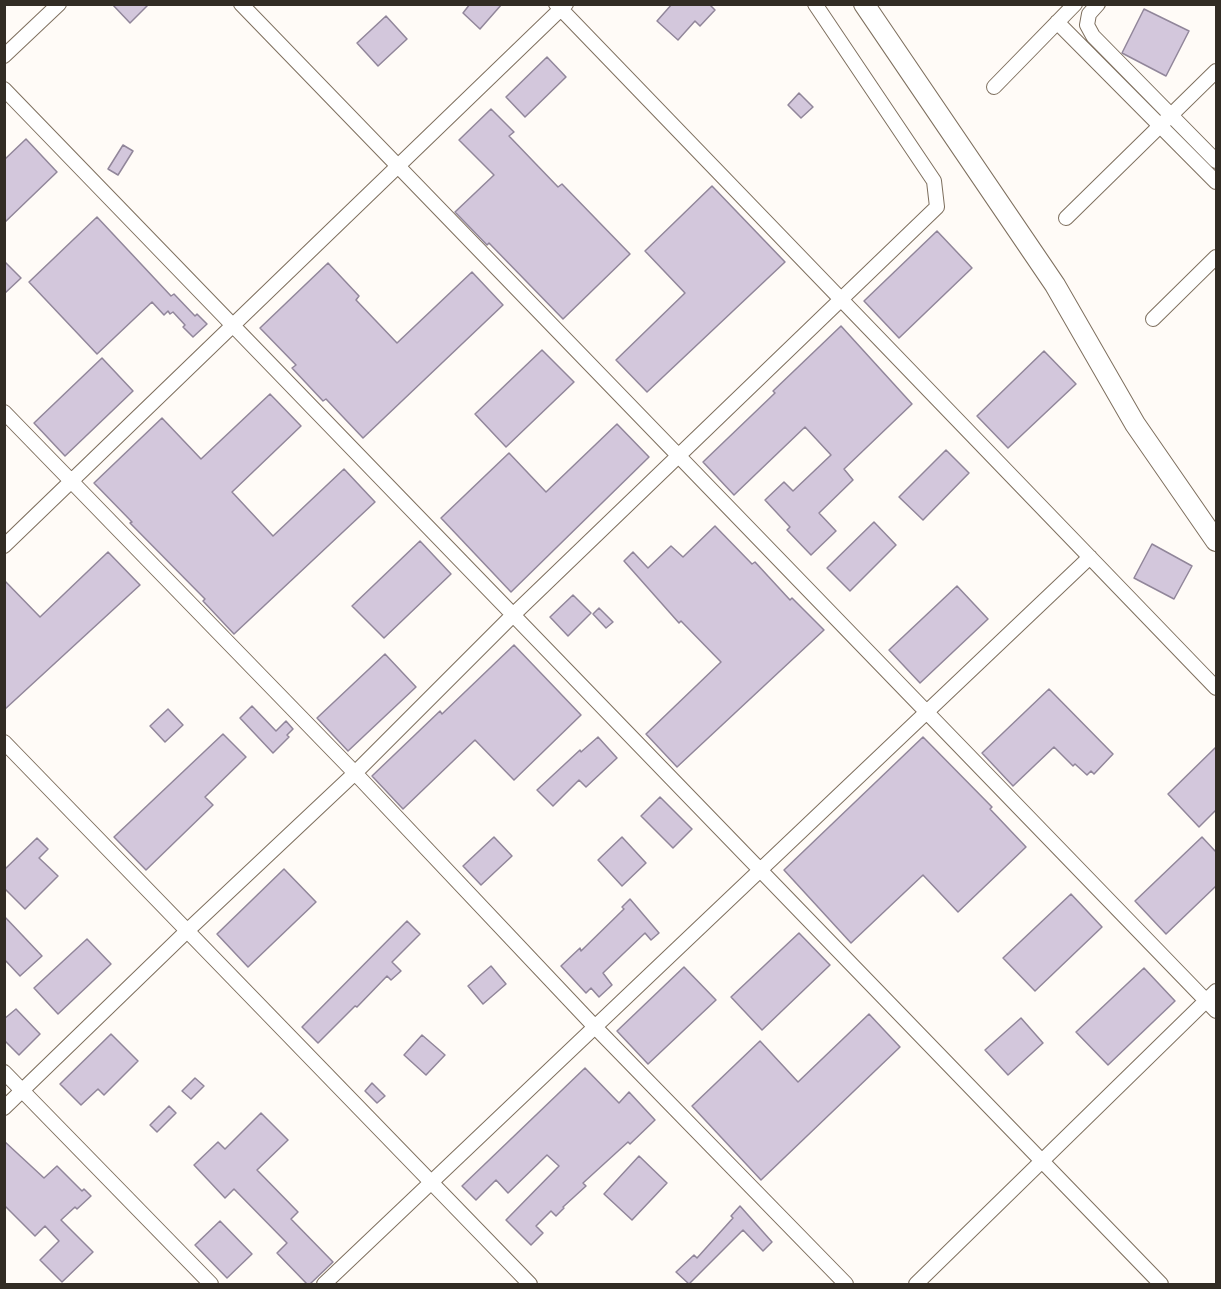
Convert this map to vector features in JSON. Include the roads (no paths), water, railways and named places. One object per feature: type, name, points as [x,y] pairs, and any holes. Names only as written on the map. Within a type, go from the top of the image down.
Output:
[{"type":"street","points":[[4,56],[59,4]]},
{"type":"street","points":[[241,4],[925,713],[1211,996],[1216,1011]]},
{"type":"street","points":[[4,1108],[355,773],[514,614],[937,207],[934,181],[815,4]]},
{"type":"street","points":[[864,4],[1055,285],[1136,424],[1216,541]]},
{"type":"street","points":[[994,87],[1075,4]]},
{"type":"street","points":[[1098,4],[1089,14],[1087,25],[1093,36],[1216,182]]},
{"type":"street","points":[[4,546],[398,167],[561,6],[1216,688]]},
{"type":"street","points":[[1057,22],[1166,120],[1216,161]]},
{"type":"street","points":[[1066,218],[1216,71]]},
{"type":"street","points":[[4,89],[1161,1284]]},
{"type":"street","points":[[1153,320],[1216,257]]},
{"type":"street","points":[[4,412],[355,773],[595,1027],[846,1284]]},
{"type":"street","points":[[324,1284],[1090,557]]},
{"type":"street","points":[[4,742],[530,1284]]},
{"type":"street","points":[[916,1284],[1211,996]]},
{"type":"street","points":[[4,1072],[211,1284]]}]
